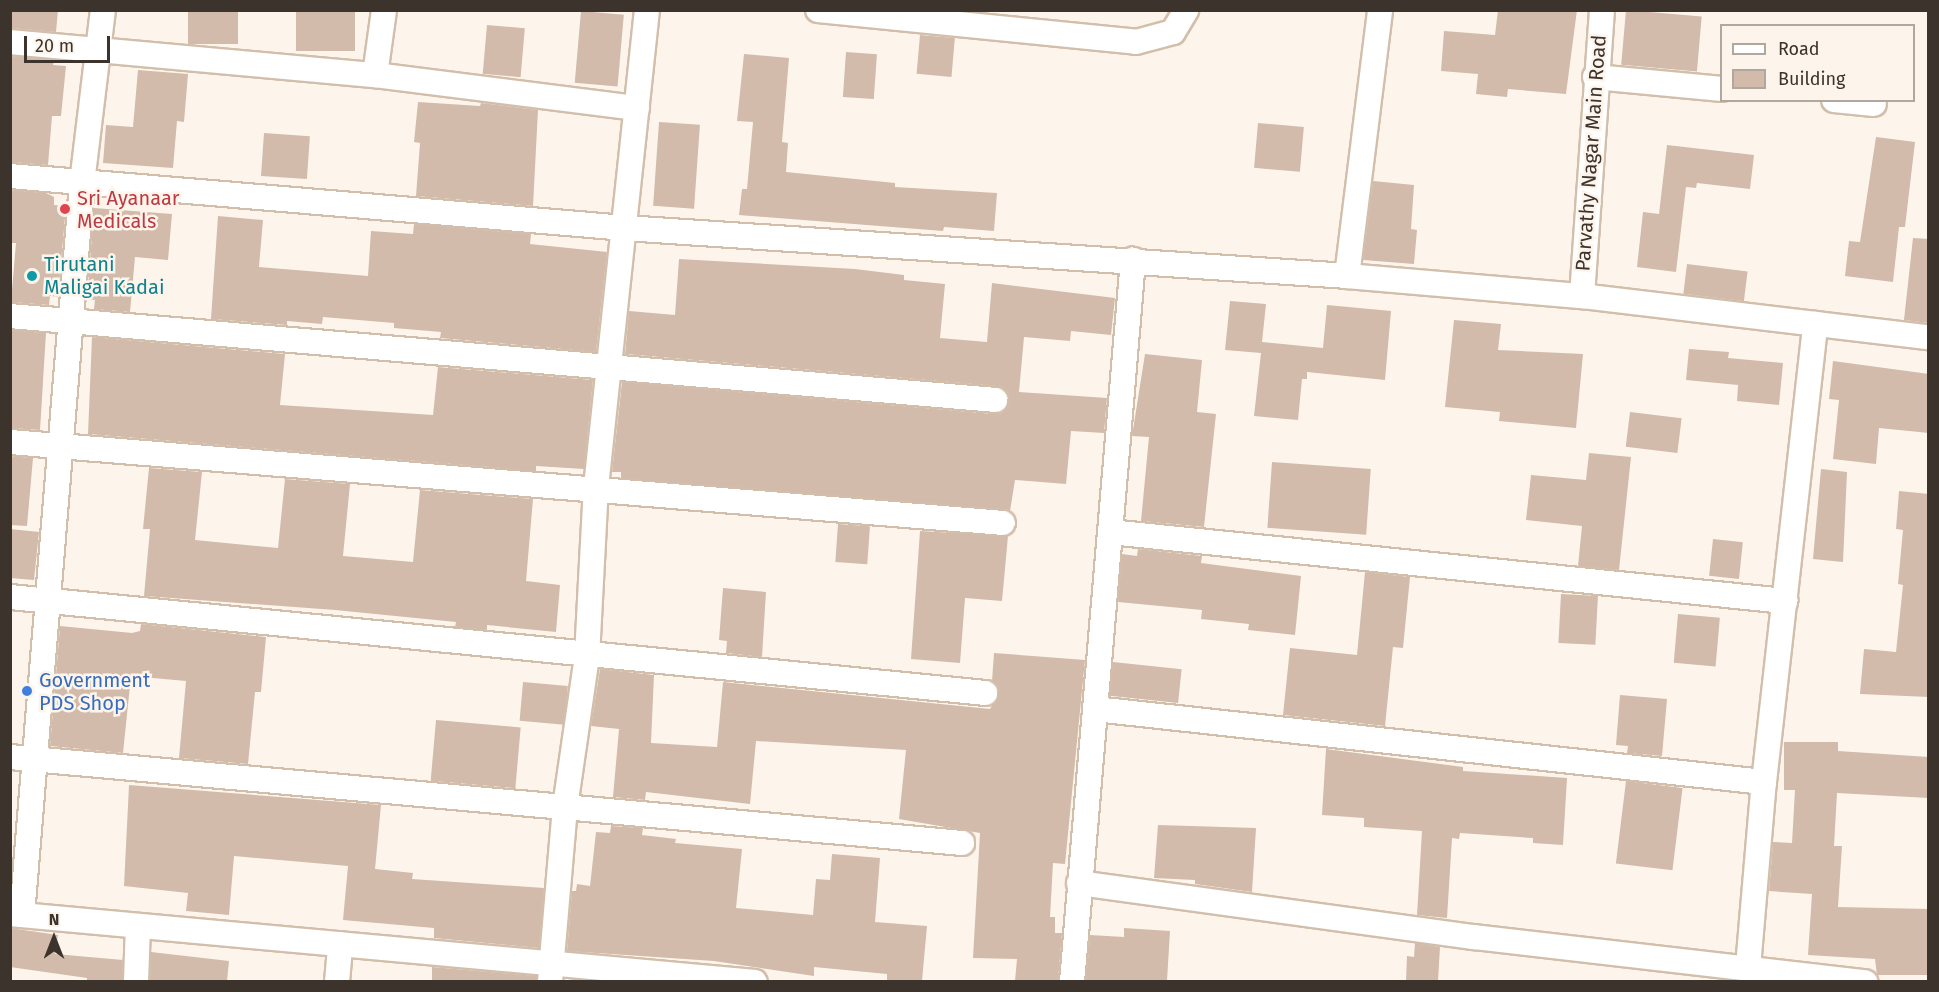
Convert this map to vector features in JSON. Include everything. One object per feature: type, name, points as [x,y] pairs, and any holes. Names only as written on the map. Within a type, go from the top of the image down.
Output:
[{"type":"street","points":[[103,10],[82,183],[35,759],[16,914],[340,944],[551,972],[755,981]]},
{"type":"street","points":[[375,75],[384,10]]},
{"type":"street","points":[[551,972],[565,807],[587,657],[596,487],[625,228],[646,10]]},
{"type":"street","points":[[818,10],[1136,42],[1173,32],[1186,10]]},
{"type":"street","points":[[1347,276],[1380,10]]},
{"type":"street","name":"Parvathy Nagar Main Road","points":[[1582,296],[1595,77],[1602,10]]},
{"type":"street","points":[[10,42],[375,75],[637,108]]},
{"type":"street","points":[[1595,77],[1720,89]]},
{"type":"street","points":[[1854,102],[1874,104]]},
{"type":"street","points":[[10,176],[625,228],[1347,276],[1582,296],[1929,337]]},
{"type":"street","points":[[1072,981],[1133,260]]},
{"type":"street","points":[[10,316],[609,365],[995,400]]},
{"type":"street","points":[[1748,967],[1764,782],[1815,324]]},
{"type":"street","points":[[10,442],[596,487],[1003,523]]},
{"type":"street","points":[[1110,532],[1785,601]]},
{"type":"street","points":[[10,597],[587,657],[985,693]]},
{"type":"street","points":[[1095,709],[1764,782]]},
{"type":"street","points":[[10,757],[962,843]]},
{"type":"street","points":[[1079,883],[1474,937],[1865,981]]},
{"type":"street","points":[[136,981],[138,926]]},
{"type":"street","points":[[337,981],[340,944]]},
{"type":"building","points":[[12,10],[58,10],[56,32],[11,28]]},
{"type":"building","points":[[188,10],[238,10],[238,44],[188,44]]},
{"type":"building","points":[[296,10],[355,10],[355,51],[296,51]]},
{"type":"building","points":[[1498,10],[1577,10],[1566,94],[1508,89],[1507,97],[1476,94],[1478,74],[1441,71],[1444,31],[1495,35]]},
{"type":"building","points":[[1626,10],[1702,17],[1697,71],[1621,65]]},
{"type":"building","points":[[581,11],[624,15],[618,86],[575,83]]},
{"type":"building","points":[[487,25],[525,28],[521,77],[483,74]]},
{"type":"building","points":[[920,35],[955,38],[951,77],[917,74]]},
{"type":"building","points":[[846,52],[877,54],[874,99],[843,97]]},
{"type":"building","points":[[744,54],[789,58],[782,142],[788,143],[786,172],[895,183],[895,187],[997,193],[994,231],[944,227],[943,231],[739,215],[742,189],[747,189],[753,122],[737,121]]},
{"type":"building","points":[[10,56],[54,60],[53,65],[66,66],[61,116],[52,116],[48,165],[10,162]]},
{"type":"building","points":[[138,70],[188,74],[184,122],[177,121],[173,168],[103,163],[106,125],[133,127]]},
{"type":"building","points":[[418,102],[480,106],[481,103],[538,110],[533,206],[416,196],[420,143],[414,142]]},
{"type":"building","points":[[659,122],[700,125],[694,209],[653,206]]},
{"type":"building","points":[[1258,123],[1304,127],[1300,172],[1254,168]]},
{"type":"building","points":[[264,133],[310,136],[307,179],[261,176]]},
{"type":"building","points":[[1876,137],[1915,142],[1905,227],[1899,227],[1893,282],[1845,276],[1849,241],[1860,242]]},
{"type":"building","points":[[1667,145],[1754,155],[1750,189],[1697,183],[1696,188],[1686,187],[1676,272],[1637,267],[1643,212],[1659,214]]},
{"type":"building","points":[[1373,181],[1414,185],[1411,229],[1417,230],[1414,264],[1363,260]]},
{"type":"building","points":[[10,190],[46,193],[54,197],[54,205],[66,206],[58,297],[50,296],[49,305],[11,302],[16,243],[10,243]]},
{"type":"building","points":[[94,208],[172,214],[168,260],[135,257],[130,312],[94,309],[95,300],[87,299]]},
{"type":"building","points":[[218,216],[263,220],[259,267],[368,276],[371,231],[413,234],[414,224],[531,234],[530,244],[607,252],[596,352],[440,338],[441,332],[394,328],[394,323],[323,317],[322,324],[287,321],[287,325],[211,319]]},
{"type":"building","points":[[1913,238],[1929,239],[1929,323],[1904,320]]},
{"type":"building","points":[[679,259],[855,269],[904,275],[904,280],[945,284],[940,338],[987,342],[992,283],[1115,298],[1111,335],[1071,331],[1070,341],[1024,337],[1019,392],[1107,398],[1104,433],[1071,431],[1066,484],[1015,480],[1010,511],[621,478],[621,472],[612,472],[622,382],[994,414],[1002,413],[1009,402],[1008,393],[996,386],[625,354],[629,311],[675,315]]},
{"type":"building","points":[[1687,264],[1748,271],[1744,301],[1683,294]]},
{"type":"building","points":[[1230,301],[1266,304],[1262,342],[1323,348],[1327,305],[1391,311],[1385,380],[1307,372],[1307,379],[1302,379],[1298,420],[1254,416],[1261,353],[1225,350]]},
{"type":"building","points":[[1454,320],[1501,324],[1498,350],[1583,354],[1576,428],[1499,421],[1500,412],[1445,407]]},
{"type":"building","points":[[10,330],[46,333],[40,430],[10,428]]},
{"type":"building","points":[[92,337],[285,354],[280,405],[433,415],[438,367],[593,380],[584,469],[536,466],[536,471],[88,434]]},
{"type":"building","points":[[1689,349],[1729,352],[1728,358],[1783,363],[1779,405],[1737,401],[1738,385],[1686,380]]},
{"type":"building","points":[[1145,354],[1202,360],[1197,412],[1216,414],[1204,527],[1141,521],[1149,437],[1132,436]]},
{"type":"building","points":[[1833,361],[1929,374],[1929,433],[1879,428],[1876,464],[1833,459],[1839,400],[1829,399]]},
{"type":"building","points":[[1630,412],[1682,418],[1677,453],[1626,447]]},
{"type":"building","points":[[1589,453],[1631,457],[1619,570],[1578,566],[1582,526],[1526,520],[1531,475],[1586,480]]},
{"type":"building","points":[[10,456],[33,458],[27,526],[10,525]]},
{"type":"building","points":[[1272,462],[1371,469],[1366,535],[1267,528]]},
{"type":"building","points":[[149,468],[202,472],[195,540],[278,548],[285,479],[350,484],[343,556],[413,562],[420,490],[533,499],[526,581],[560,585],[556,632],[487,625],[487,630],[455,627],[456,622],[335,610],[144,596],[150,529],[143,529]]},
{"type":"building","points":[[1821,469],[1847,472],[1843,562],[1813,559]]},
{"type":"building","points":[[1899,491],[1929,494],[1929,697],[1860,694],[1864,649],[1896,652],[1903,585],[1898,584],[1903,530],[1896,529]]},
{"type":"building","points":[[838,524],[870,526],[867,564],[835,562]]},
{"type":"building","points":[[10,529],[39,532],[34,580],[10,578]]},
{"type":"building","points":[[920,531],[1008,536],[1002,601],[965,598],[960,663],[911,659]]},
{"type":"building","points":[[1713,539],[1743,542],[1739,579],[1709,576]]},
{"type":"building","points":[[1138,549],[1202,556],[1201,563],[1301,576],[1295,635],[1248,630],[1249,624],[1201,619],[1202,610],[1118,602],[1122,554],[1137,556]]},
{"type":"building","points":[[1365,572],[1410,577],[1403,648],[1393,647],[1385,726],[1283,715],[1290,648],[1357,655]]},
{"type":"building","points":[[723,588],[766,592],[762,657],[726,653],[727,641],[719,640]]},
{"type":"building","points":[[1561,594],[1598,596],[1595,645],[1558,643]]},
{"type":"building","points":[[1678,614],[1720,618],[1716,666],[1674,663]]},
{"type":"building","points":[[141,624],[266,637],[261,692],[255,692],[248,764],[179,758],[186,681],[131,676],[123,753],[50,746],[60,626],[132,633],[140,631]]},
{"type":"building","points":[[994,653],[1085,660],[1065,864],[1053,863],[1050,917],[1055,917],[1055,933],[1062,933],[1058,981],[1015,981],[1017,959],[973,958],[980,833],[899,819],[906,750],[756,741],[750,804],[646,792],[645,800],[613,797],[619,729],[591,726],[600,669],[654,675],[651,743],[717,747],[723,682],[990,709],[999,694],[992,681]]},
{"type":"building","points":[[1113,662],[1182,669],[1178,703],[1109,696]]},
{"type":"building","points":[[523,682],[568,686],[564,725],[520,721]]},
{"type":"building","points":[[1620,695],[1667,699],[1662,756],[1627,753],[1628,746],[1616,745]]},
{"type":"building","points":[[436,720],[521,727],[515,788],[431,781]]},
{"type":"building","points":[[1784,742],[1838,742],[1838,751],[1929,757],[1929,798],[1837,793],[1834,846],[1842,846],[1838,907],[1929,909],[1929,975],[1877,975],[1875,959],[1808,955],[1812,894],[1769,891],[1773,842],[1792,843],[1795,790],[1784,790]]},
{"type":"building","points":[[1326,749],[1463,767],[1463,771],[1567,778],[1563,845],[1533,843],[1533,838],[1460,833],[1459,839],[1452,838],[1447,918],[1417,915],[1422,831],[1364,827],[1364,818],[1322,815]]},
{"type":"building","points":[[1626,781],[1683,788],[1672,870],[1616,863]]},
{"type":"building","points":[[129,785],[381,805],[375,869],[413,873],[412,879],[544,888],[539,948],[434,938],[434,928],[343,920],[348,866],[234,856],[229,915],[186,911],[188,893],[124,886]]},
{"type":"building","points":[[1158,825],[1256,828],[1252,892],[1195,884],[1195,880],[1154,878]]},
{"type":"building","points":[[611,826],[643,828],[642,835],[676,839],[675,843],[742,849],[736,908],[813,915],[816,879],[830,880],[832,854],[880,858],[875,922],[927,926],[922,981],[887,980],[887,974],[814,967],[814,976],[714,961],[567,951],[572,891],[576,891],[577,884],[590,886],[596,832],[610,833]]},
{"type":"building","points":[[10,928],[58,935],[55,954],[123,960],[122,981],[87,981],[87,978],[10,967]]},
{"type":"building","points":[[1124,928],[1170,931],[1167,981],[1086,981],[1090,935],[1124,937]]},
{"type":"building","points":[[1415,943],[1440,947],[1438,981],[1406,981],[1407,956],[1414,957]]},
{"type":"building","points":[[151,952],[229,961],[227,981],[150,981]]},
{"type":"building","points":[[432,967],[536,976],[536,981],[432,981]]},
{"type":"place","name":"Sri Ayanaar Medicals","points":[[65,209]]},
{"type":"place","name":"Tirutani Maligai Kadai","points":[[32,276]]},
{"type":"place","name":"Government PDS Shop","points":[[27,691]]}]
